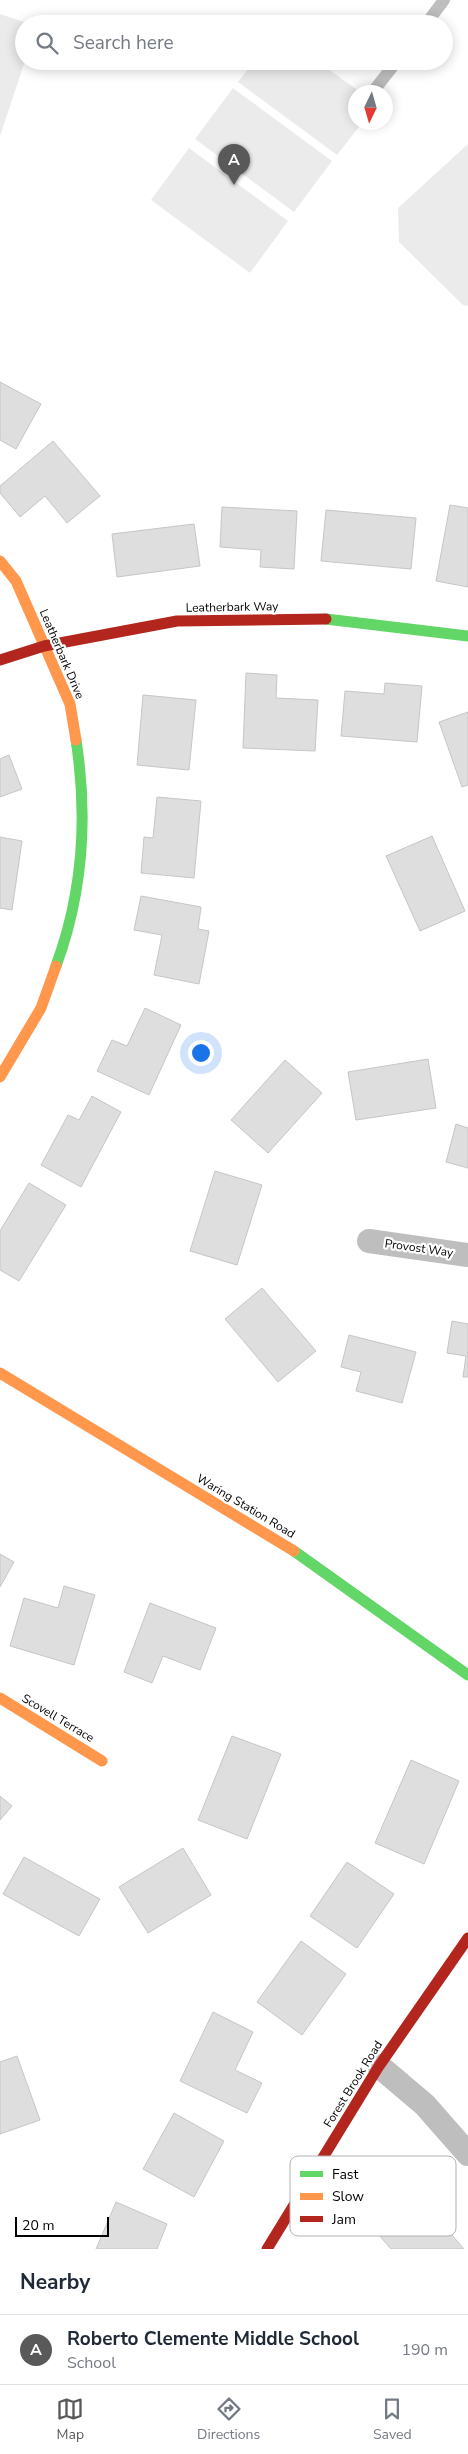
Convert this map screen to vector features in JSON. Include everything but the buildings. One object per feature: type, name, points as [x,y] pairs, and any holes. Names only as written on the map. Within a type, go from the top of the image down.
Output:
[{"type":"street","name":"Leatherbark Drive","points":[[0,561],[16,581],[70,704],[82,780],[82,854],[69,931],[40,1008],[0,1077]]},
{"type":"street","name":"Leatherbark Way","points":[[0,660],[44,646],[177,621],[332,619],[468,636]]},
{"type":"street","name":"Provost Way","points":[[369,1241],[468,1255]]},
{"type":"street","name":"Waring Station Road","points":[[0,1373],[300,1554],[468,1675]]},
{"type":"street","name":"Scovell Terrace","points":[[0,1698],[102,1761]]},
{"type":"street","name":"Forest Brook Road","points":[[324,2156],[380,2066],[468,1938]]},
{"type":"street","points":[[380,2066],[425,2105],[468,2154]]},
{"type":"street","name":"Forest Brook Road","points":[[267,2249],[290,2212]]},
{"type":"lane","points":[[433,15],[444,0]]},
{"type":"lane","points":[[379,85],[390,70]]},
{"type":"shaded area","points":[[0,14],[15,19],[15,70],[22,70],[0,136]]},
{"type":"shaded area","points":[[247,70],[329,70],[350,85],[348,85],[348,130],[357,130],[337,155],[238,82]]},
{"type":"shaded area","points":[[233,88],[332,161],[294,212],[195,139]]},
{"type":"shaded area","points":[[468,144],[468,306],[463,305],[399,242],[398,208]]},
{"type":"shaded area","points":[[189,148],[288,221],[250,273],[151,200]]},
{"type":"traffic: fast","points":[[326,619],[468,636]]},
{"type":"traffic: fast","points":[[56,966],[72,911],[81,854],[82,798],[76,740]]},
{"type":"traffic: fast","points":[[294,1551],[468,1675]]},
{"type":"traffic: slow","points":[[0,561],[16,581],[70,704],[76,740]]},
{"type":"traffic: slow","points":[[0,1077],[41,1008],[56,966]]},
{"type":"traffic: slow","points":[[0,1373],[294,1551]]},
{"type":"traffic: slow","points":[[0,1698],[102,1761]]},
{"type":"traffic: jam","points":[[0,660],[44,646],[177,621],[326,619]]},
{"type":"traffic: jam","points":[[324,2156],[379,2066],[468,1938]]},
{"type":"traffic: jam","points":[[267,2249],[290,2211]]},
{"type":"place","name":"Roberto Clemente Middle School","points":[[234,185]]}]
